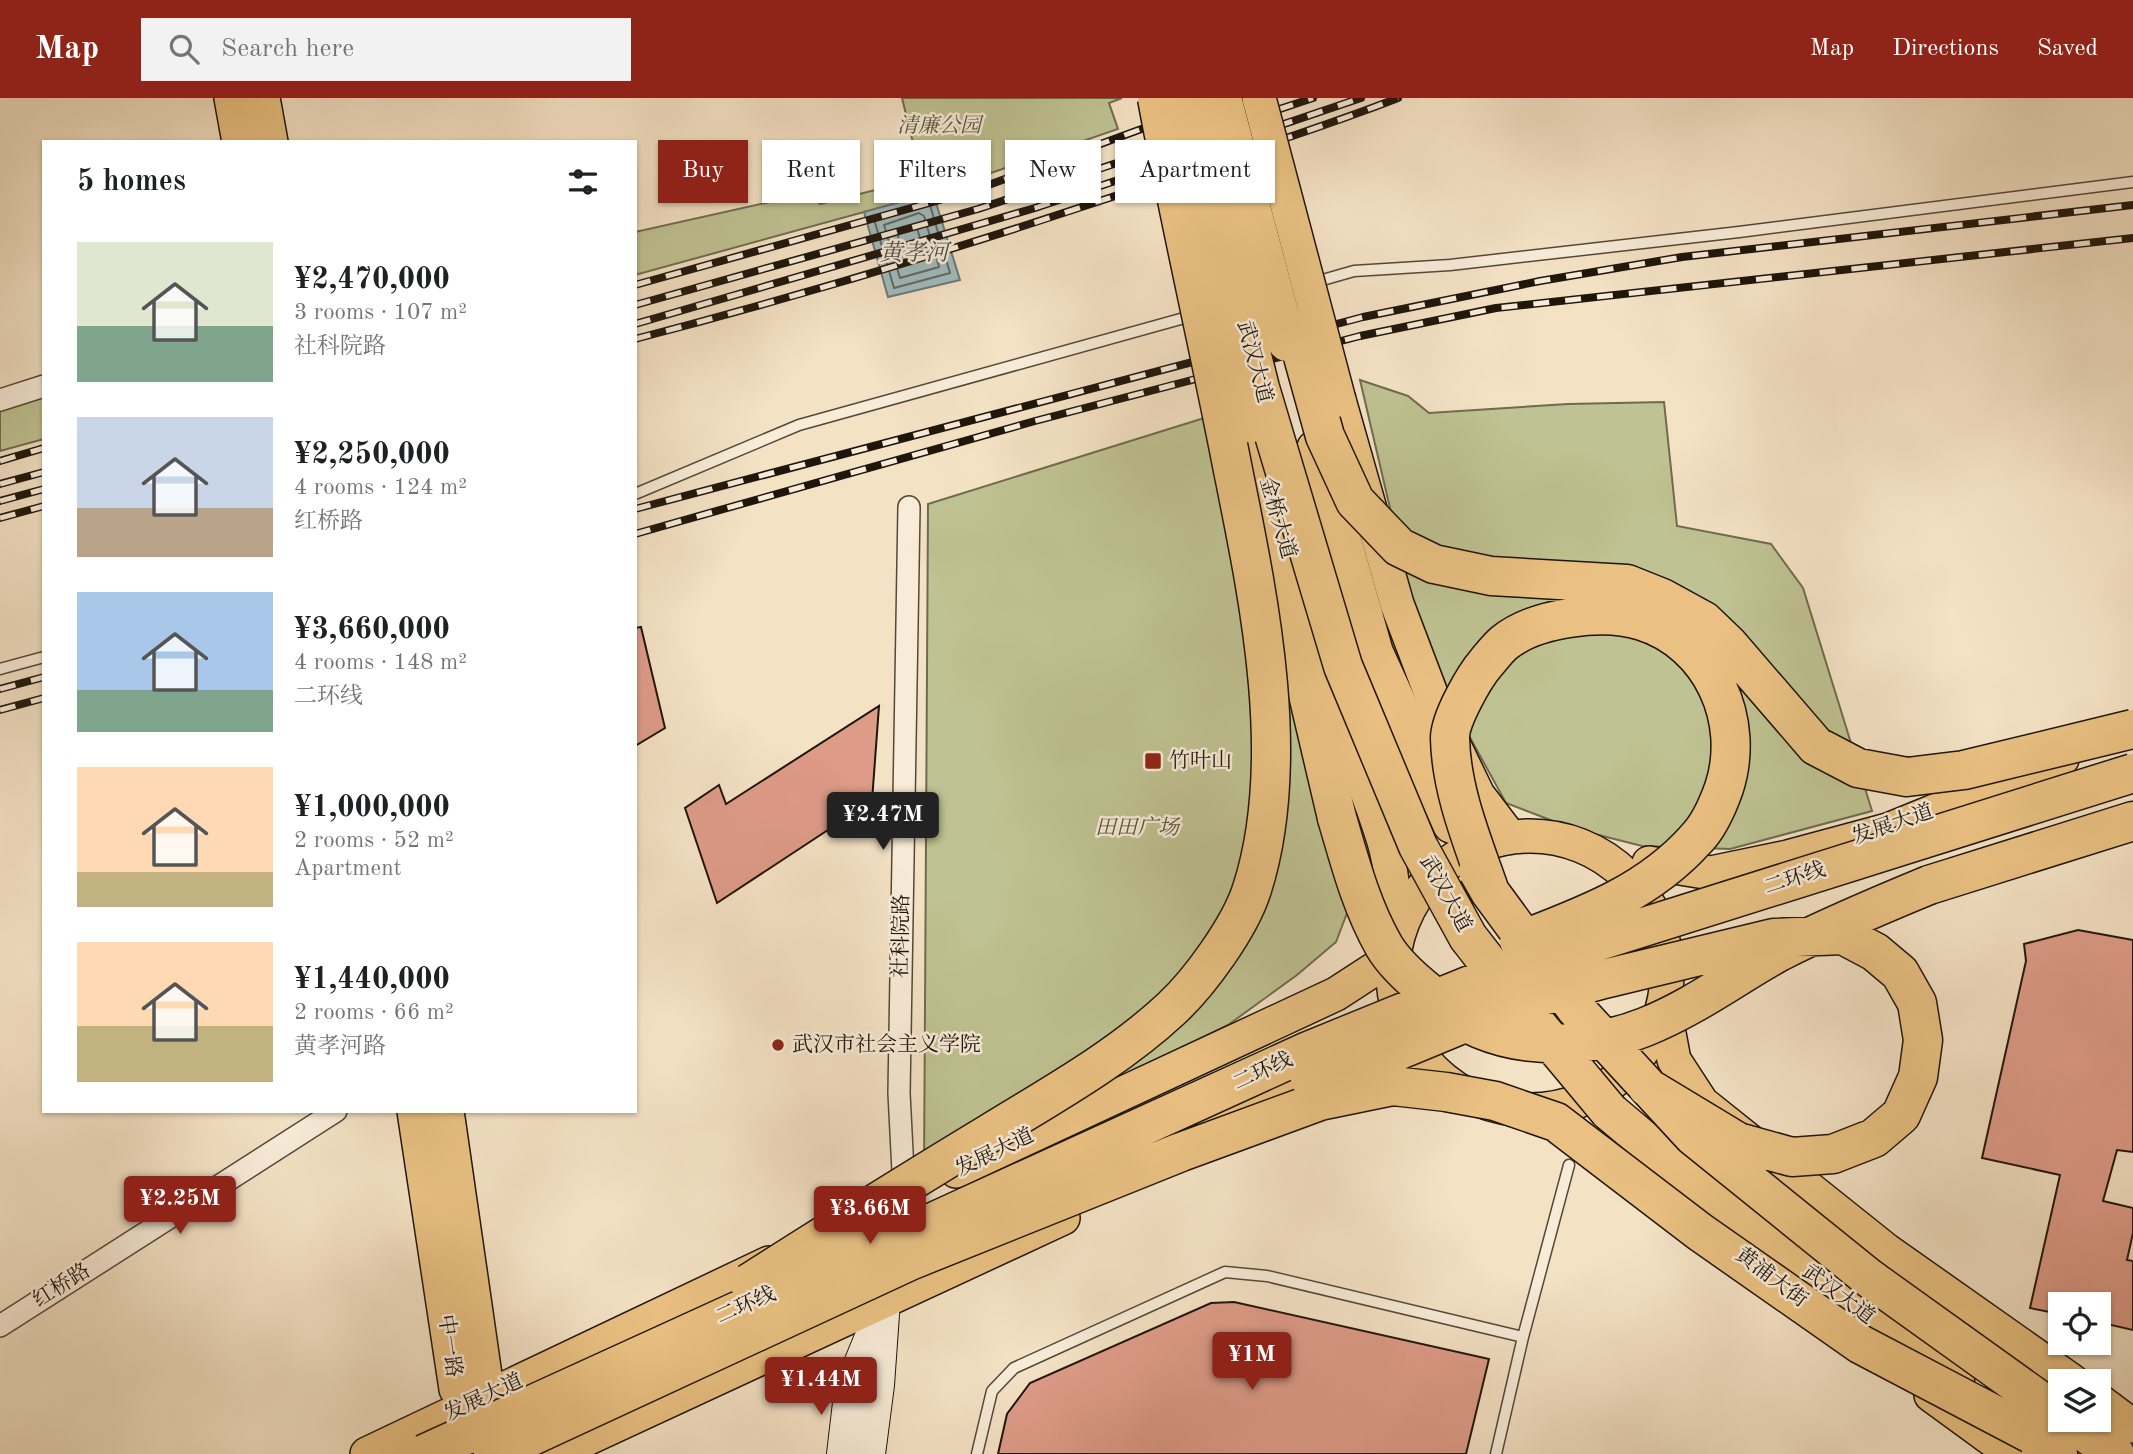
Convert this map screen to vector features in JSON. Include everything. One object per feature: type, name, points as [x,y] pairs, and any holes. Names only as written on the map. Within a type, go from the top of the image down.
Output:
[{"type":"highway","points":[[730,1295],[1094,1069],[1172,1008],[1219,952],[1252,891],[1268,818],[1270,748],[1265,641],[1204,321],[1174,191],[1157,98]]},
{"type":"highway","name":"武汉大道","points":[[1188,98],[1260,388],[1343,666],[1418,846],[1468,937],[1609,1111],[1700,1189],[1876,1324],[2040,1439]]},
{"type":"highway","name":"武汉大道","points":[[1222,98],[1270,301],[1374,653],[1452,824],[1490,892],[1576,1009],[1693,1136],[1869,1278],[2040,1439]]},
{"type":"highway","points":[[1270,301],[1302,353],[1325,436],[1355,501],[1399,547],[1434,564],[1491,576],[1627,584],[1662,598],[1704,621],[1728,644],[1816,746],[1858,768],[1907,776],[1964,770],[2133,731]]},
{"type":"highway","points":[[1204,321],[1262,516],[1299,656],[1337,818],[1362,905],[1386,949],[1417,983],[1448,1009],[1479,1028],[1520,1039],[1589,1043],[1644,1028],[1692,1006],[1779,953],[1865,912],[1929,885],[2133,821]]},
{"type":"highway","points":[[402,1454],[488,1405],[730,1295],[1130,1103],[1441,972],[1605,908],[1665,869],[1698,838],[1719,802],[1730,768],[1732,734],[1723,696],[1702,662],[1674,638],[1642,621],[1605,616],[1563,619],[1530,628],[1504,643],[1480,670],[1460,706],[1450,736],[1458,797],[1490,892]]},
{"type":"highway","name":"二环线","points":[[424,1454],[1308,1051],[1507,970],[2133,773]]},
{"type":"highway","name":"二环线","points":[[493,1454],[1301,1082],[1525,988],[2133,797]]},
{"type":"highway","points":[[1301,1082],[1373,1061],[1506,1006],[1630,972],[1774,938],[1843,935],[1875,952],[1900,973],[1917,1003],[1923,1040],[1918,1077],[1901,1115],[1874,1138],[1833,1154],[1792,1157],[1738,1142],[1647,1087]]},
{"type":"highway","points":[[912,1260],[1181,1152],[1320,1101],[1393,1086],[1446,1091],[1495,1101],[1556,1122],[1700,1232],[1860,1345],[2040,1439]]},
{"type":"highway","points":[[2084,1432],[2115,1454]]},
{"type":"main road","points":[[231,98],[239,140]]},
{"type":"main road","points":[[263,98],[271,140]]},
{"type":"main road","name":"金桥大道","points":[[1167,98],[1250,426],[1324,677],[1381,832],[1389,862],[1396,945],[1393,990],[1402,1023],[1418,1052],[1440,1077],[1468,1095]]},
{"type":"main road","points":[[1259,98],[1396,604],[1437,712],[1478,795],[1510,837]]},
{"type":"main road","name":"发展大道","points":[[1602,856],[1711,873],[1788,857],[1888,830],[2133,731]]},
{"type":"main road","points":[[1668,972],[2133,831]]},
{"type":"main road","points":[[554,1454],[1136,1184],[1270,1130],[1336,1108],[1413,1094],[1468,1095],[1497,1106],[1527,1110],[1564,1106],[1598,1092],[1628,1070],[1650,1041],[1664,1007],[1668,972],[1660,927],[1637,886],[1602,856],[1558,838],[1510,837],[1473,848],[1440,869],[1415,898],[1396,945]]},
{"type":"main road","name":"发展大道","points":[[367,1454],[665,1314],[1035,1133],[1336,994],[1396,945]]},
{"type":"main road","points":[[1664,1007],[1674,1060],[1702,1103],[1886,1250],[2055,1369]]},
{"type":"main road","name":"黄浦大街","points":[[1527,1110],[1565,1123],[1721,1241],[2040,1439]]},
{"type":"main road","name":"中一路","points":[[414,1113],[456,1389],[472,1404],[486,1382],[447,1113]]},
{"type":"main road","points":[[870,1454],[879,1385],[885,1300],[904,1197]]},
{"type":"main road","points":[[842,1454],[850,1387],[885,1300]]},
{"type":"main road","points":[[472,1404],[483,1454]]},
{"type":"main road","points":[[2111,1410],[2133,1426]]},
{"type":"street","points":[[0,400],[42,387]]},
{"type":"street","name":"社科院路","points":[[904,1197],[899,1093],[909,507]]},
{"type":"street","name":"红桥路","points":[[0,1326],[334,1113]]},
{"type":"lane","points":[[1301,286],[1354,271],[1450,265],[1684,239],[2133,182]]},
{"type":"lane","points":[[637,493],[799,425],[1270,301]]},
{"type":"lane","points":[[0,669],[42,658]]},
{"type":"lane","points":[[1496,1454],[1523,1337],[1569,1165]]},
{"type":"lane","points":[[976,1454],[992,1391],[1014,1368],[1224,1272],[1267,1276],[1523,1337]]},
{"type":"green space","name":"清廉公园","points":[[902,98],[1122,98],[1109,103],[1118,129],[1086,140],[1005,140],[1005,168],[991,173],[991,140],[912,140]]},
{"type":"green space","points":[[874,190],[874,203],[897,203],[637,274],[637,232],[765,203],[860,203],[860,194]]},
{"type":"green space","points":[[1360,380],[1408,396],[1429,413],[1568,404],[1664,402],[1677,526],[1771,544],[1803,588],[1872,811],[1730,849],[1642,846],[1571,828],[1506,803],[1445,692],[1413,606]]},
{"type":"green space","points":[[42,395],[42,440],[0,451],[0,408]]},
{"type":"green space","name":"田田广场","points":[[1233,409],[1355,892],[1336,942],[1297,975],[1228,1025],[924,1172],[928,504]]},
{"type":"water","name":"黄孝河","points":[[897,203],[936,203],[960,280],[888,297],[864,212]]},
{"type":"building","points":[[641,627],[665,728],[637,745],[637,628]]},
{"type":"building","points":[[879,706],[872,801],[717,903],[685,808],[719,785],[726,804]]},
{"type":"building","points":[[2078,930],[2133,940],[2133,1152],[2117,1150],[2103,1201],[2133,1208],[2133,1233],[2127,1260],[2133,1261],[2133,1330],[2111,1325],[2111,1292],[2048,1292],[2048,1312],[2030,1308],[2060,1175],[1982,1158],[2026,961],[2024,944]]},
{"type":"building","points":[[1234,1302],[1489,1359],[1466,1454],[998,1454],[1007,1414],[1030,1383],[1211,1303]]},
{"type":"railway","points":[[637,284],[972,191],[1226,98]]},
{"type":"railway","points":[[637,304],[978,209],[1313,98]]},
{"type":"railway","points":[[637,323],[1035,208],[1361,98]]},
{"type":"railway","points":[[637,338],[778,300],[992,236],[1398,98]]},
{"type":"railway","points":[[637,508],[1363,317],[1540,281],[1682,257],[2133,205]]},
{"type":"railway","points":[[637,533],[1035,421],[1360,336],[1496,308],[2133,238]]},
{"type":"railway","points":[[0,461],[42,449]]},
{"type":"railway","points":[[0,484],[42,473]]},
{"type":"railway","points":[[0,501],[42,490]]},
{"type":"railway","points":[[0,518],[42,507]]},
{"type":"railway","points":[[0,689],[42,678]]},
{"type":"railway","points":[[0,710],[42,699]]},
{"type":"place","name":"竹叶山","points":[[1153,761]]},
{"type":"place","name":"武汉市社会主义学院","points":[[778,1045]]}]
